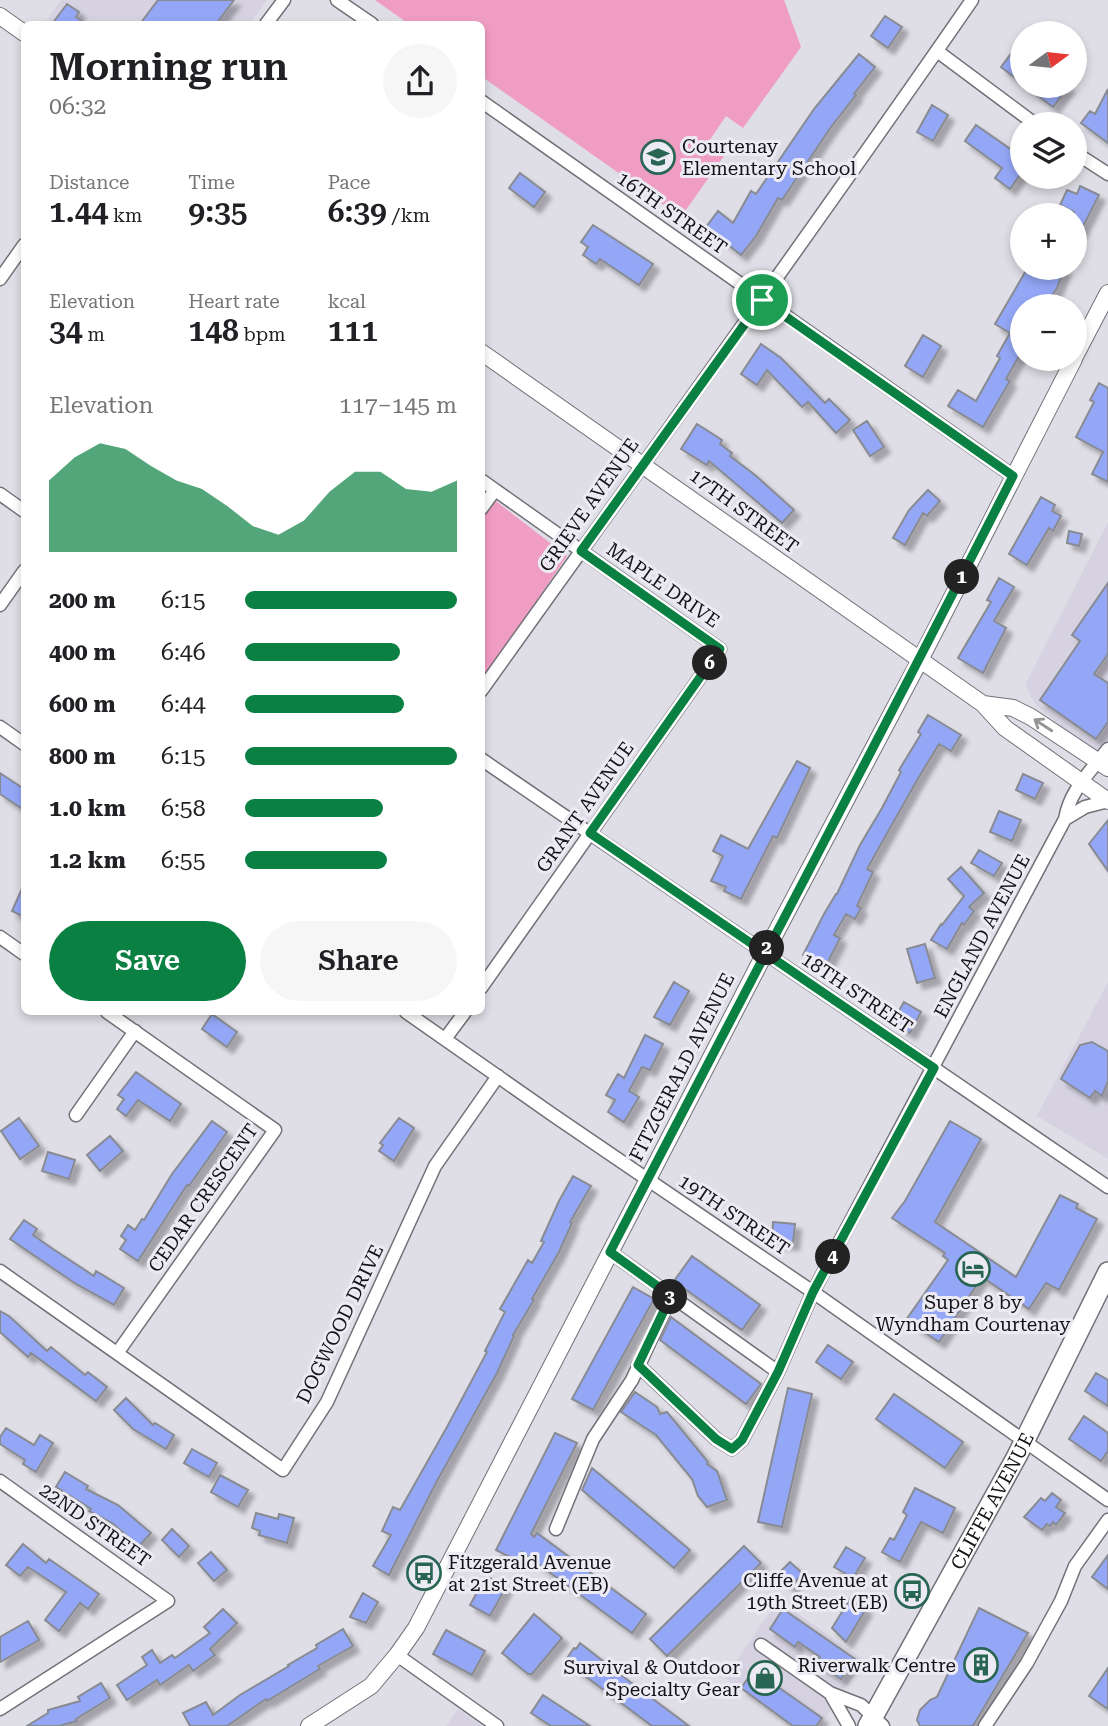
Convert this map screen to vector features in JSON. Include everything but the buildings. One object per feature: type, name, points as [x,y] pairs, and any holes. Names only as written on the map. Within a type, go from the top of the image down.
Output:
[{"type":"main road","name":"CLIFFE AVENUE","points":[[875,1723],[1024,1443],[1108,1272]]},
{"type":"street","points":[[268,21],[284,0]]},
{"type":"street","points":[[337,0],[368,21]]},
{"type":"street","name":"GRIEVE AVENUE","points":[[485,685],[762,300],[972,0]]},
{"type":"street","points":[[0,16],[21,31]]},
{"type":"street","points":[[937,51],[1019,112]]},
{"type":"street","name":"16TH STREET","points":[[485,104],[1013,476]]},
{"type":"street","points":[[1087,160],[1108,174]]},
{"type":"street","points":[[0,279],[21,250]]},
{"type":"street","name":"FITZGERALD AVENUE","points":[[1087,333],[1108,293]]},
{"type":"street","name":"17TH STREET","points":[[485,355],[982,704],[1005,728],[1108,801]]},
{"type":"street","name":"FITZGERALD AVENUE","points":[[309,1726],[371,1686],[416,1628],[765,953],[920,660],[1067,371]]},
{"type":"street","name":"MAPLE DRIVE","points":[[485,483],[720,649]]},
{"type":"street","points":[[485,504],[495,490]]},
{"type":"street","points":[[0,494],[21,509]]},
{"type":"street","points":[[0,605],[21,575]]},
{"type":"street","name":"GRANT AVENUE","points":[[485,982],[720,649]]},
{"type":"street","name":"17TH STREET","points":[[982,704],[1013,708],[1105,759]]},
{"type":"street","points":[[0,727],[21,742]]},
{"type":"street","name":"ENGLAND AVENUE","points":[[638,1365],[716,1439],[732,1449],[742,1440],[778,1372],[813,1292],[1065,819],[1068,803],[1081,782],[1105,759]]},
{"type":"street","name":"18TH STREET","points":[[485,762],[1108,1187]]},
{"type":"street","points":[[1065,819],[1085,807],[1108,801]]},
{"type":"street","points":[[0,937],[21,952]]},
{"type":"street","name":"CEDAR CRESCENT","points":[[111,1015],[275,1130],[118,1352]]},
{"type":"street","name":"19TH STREET","points":[[410,1015],[813,1292],[1108,1500]]},
{"type":"street","points":[[445,1039],[463,1015]]},
{"type":"street","points":[[76,1115],[135,1031]]},
{"type":"street","name":"DOGWOOD DRIVE","points":[[0,1271],[284,1470],[327,1402],[435,1166],[498,1076]]},
{"type":"street","points":[[610,1252],[778,1372]]},
{"type":"street","points":[[556,1529],[593,1439],[632,1380],[671,1296]]},
{"type":"street","name":"22ND STREET","points":[[0,1481],[168,1601],[0,1709]]},
{"type":"street","points":[[985,1726],[1027,1663],[1062,1601],[1075,1566],[1108,1520]]},
{"type":"street","points":[[761,1645],[830,1693],[861,1705],[875,1723]]},
{"type":"street","points":[[397,1655],[498,1726]]},
{"type":"street","points":[[830,1693],[849,1726]]},
{"type":"shaded area","points":[[61,0],[267,0],[252,21],[46,21]]},
{"type":"shaded area","name":"Courtenay Elementary School","points":[[375,0],[784,0],[801,47],[743,128],[726,116],[709,141],[726,153],[681,217],[485,79],[485,21],[405,21]]},
{"type":"shaded area","points":[[493,499],[567,556],[485,676],[485,510]]},
{"type":"shaded area","points":[[1108,522],[1108,768],[1036,705],[1025,685]]},
{"type":"shaded area","points":[[1108,982],[1108,1159],[1037,1116]]},
{"type":"shaded area","points":[[778,1600],[864,1660],[820,1726],[790,1726],[725,1678]]},
{"type":"shaded area","points":[[458,1709],[482,1726],[446,1726]]},
{"type":"place","name":"Courtenay Elementary School","points":[[658,157]]},
{"type":"place","name":"Super 8 by Wyndham Courtenay","points":[[973,1269]]},
{"type":"place","name":"Fitzgerald Avenue at 21st Street (EB)","points":[[424,1573]]},
{"type":"place","name":"Cliffe Avenue at 19th Street (EB)","points":[[912,1591]]},
{"type":"place","name":"Riverwalk Centre","points":[[981,1665]]},
{"type":"place","name":"Survival & Outdoor Specialty Gear","points":[[765,1678]]},
{"type":"route","points":[[762,300],[581,551],[720,649],[590,833],[765,953],[934,1068],[813,1292],[778,1372],[742,1440],[732,1449],[716,1439],[638,1365],[671,1296],[610,1252],[765,953],[920,660],[1013,476],[762,300]]}]
